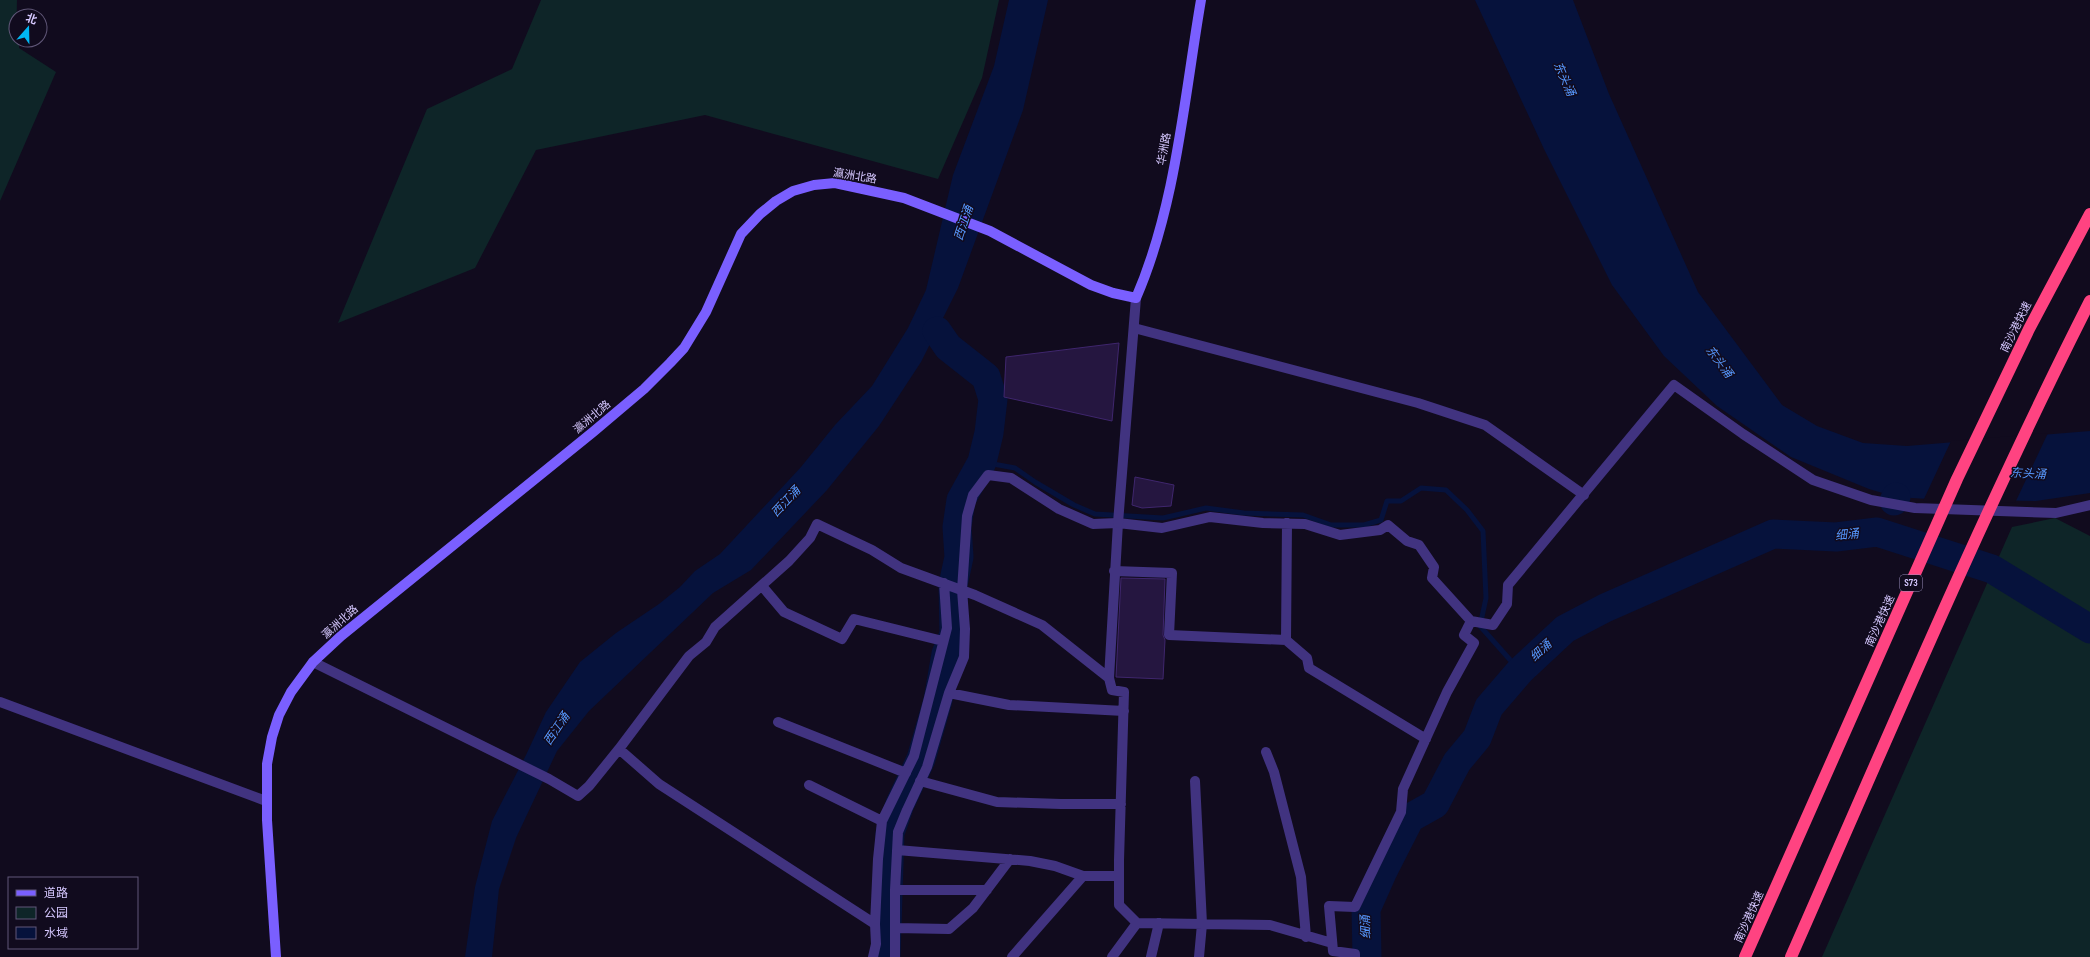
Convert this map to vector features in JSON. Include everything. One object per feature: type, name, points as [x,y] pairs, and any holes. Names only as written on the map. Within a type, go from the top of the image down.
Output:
[{"type":"highway","name":"南沙港快速","points":[[1746,957],[1957,479],[2029,329],[2090,214]]},
{"type":"highway","points":[[1791,957],[1979,531],[2027,427],[2090,301]]},
{"type":"main road","name":"华洲路","points":[[1136,298],[1152,254],[1168,196],[1200,0]]},
{"type":"main road","name":"瀛洲北路","points":[[276,957],[266,801],[267,764],[272,737],[279,715],[294,687],[314,662],[378,604],[593,432],[644,389],[665,368],[684,348],[700,323],[717,290],[742,234],[760,214],[793,191],[814,185],[835,183],[904,198],[990,231],[1091,285],[1113,293],[1136,298]]},
{"type":"street","points":[[1136,298],[1114,572],[1109,678],[1112,690],[1124,692],[1119,905],[1136,922],[1270,925],[1306,937],[1332,943]]},
{"type":"street","points":[[1134,328],[1418,403],[1485,425],[1584,495]]},
{"type":"street","points":[[895,957],[895,890],[898,832],[927,767],[949,693],[964,656],[965,629],[962,590],[967,516],[973,495],[988,474],[1012,478],[1059,509],[1093,524],[1118,523],[1162,528],[1210,517],[1263,523],[1305,524],[1340,535],[1380,530],[1388,525],[1407,541],[1419,545],[1434,567],[1432,578],[1471,621],[1493,625],[1507,604],[1508,585],[1674,385],[1742,434],[1813,480],[1871,500],[1915,508],[2056,513],[2090,505]]},
{"type":"street","points":[[1286,640],[1287,523]]},
{"type":"street","points":[[314,662],[513,763],[549,779],[578,796],[589,786],[619,749],[689,656],[706,642],[715,627],[789,561],[810,538],[818,524],[872,550],[901,568],[962,590],[1042,625],[1109,678]]},
{"type":"street","points":[[1114,572],[1172,573],[1169,635],[1286,640],[1307,658],[1309,668],[1426,739]]},
{"type":"street","points":[[873,957],[876,944],[875,924],[878,859],[882,821],[914,756],[947,628],[944,583]]},
{"type":"street","points":[[762,586],[784,612],[842,639],[854,619],[943,641]]},
{"type":"street","points":[[1355,957],[1355,954],[1333,951],[1330,906],[1355,907],[1401,812],[1403,789],[1447,692],[1474,643],[1464,635],[1471,621]]},
{"type":"street","points":[[949,693],[1009,705],[1124,711]]},
{"type":"street","points":[[0,702],[266,801]]},
{"type":"street","points":[[778,722],[906,773]]},
{"type":"street","points":[[619,749],[659,784],[875,924]]},
{"type":"street","points":[[1266,752],[1274,772],[1301,877],[1306,937]]},
{"type":"street","points":[[920,781],[997,802],[1121,804]]},
{"type":"street","points":[[1195,781],[1202,924],[1198,957]]},
{"type":"street","points":[[809,785],[882,821]]},
{"type":"street","points":[[897,850],[1010,859],[1055,866],[1083,876],[1119,876]]},
{"type":"street","points":[[895,928],[949,929],[973,908],[1010,859]]},
{"type":"street","points":[[1012,957],[1083,876]]},
{"type":"street","points":[[895,890],[987,890]]},
{"type":"street","points":[[1112,957],[1136,922]]},
{"type":"street","points":[[1151,957],[1159,923]]},
{"type":"green space","points":[[0,0],[17,0],[17,8],[8,8],[8,48],[19,48],[56,72],[0,201]]},
{"type":"green space","points":[[541,0],[999,0],[982,78],[938,179],[705,115],[536,150],[475,268],[338,323],[427,109],[512,69]]},
{"type":"green space","points":[[2055,518],[2090,536],[2090,957],[1822,957],[2012,527]]},
{"type":"water","name":"西江涌","points":[[1009,0],[1048,0],[1023,110],[958,288],[921,362],[879,426],[827,490],[751,570],[713,593],[589,711],[557,751],[516,838],[499,889],[492,957],[465,957],[475,887],[492,821],[546,712],[580,662],[616,633],[659,604],[680,587],[695,571],[720,554],[801,467],[835,425],[872,386],[908,328],[926,290],[953,175],[994,66]]},
{"type":"water","name":"东头涌","points":[[1475,0],[1573,0],[1609,94],[1698,292],[1782,405],[1817,426],[1863,443],[1907,446],[2090,431],[2090,493],[2036,501],[1896,497],[1869,489],[1791,457],[1717,406],[1664,356],[1612,285],[1544,149]]},
{"type":"pier","points":[[2048,433],[2015,503],[1923,501],[1951,441]]},
{"type":"building","points":[[1119,343],[1112,421],[1004,397],[1006,357]]},
{"type":"building","points":[[1135,477],[1174,485],[1171,506],[1142,508],[1132,505]]},
{"type":"building","points":[[1121,578],[1165,579],[1163,635],[1165,640],[1163,679],[1116,677]]},
{"type":"waterway","points":[[886,957],[890,833],[900,804],[921,759],[938,700],[946,654],[954,634],[953,585],[959,557],[957,527],[961,500],[982,462],[989,433],[993,399],[986,377],[948,347],[937,331]]},
{"type":"waterway","points":[[982,462],[1015,468],[1035,482],[1074,505],[1095,514],[1163,518],[1206,508],[1244,513],[1303,515],[1331,525],[1364,525],[1381,520],[1387,501],[1401,501],[1421,488],[1446,490],[1467,510],[1483,531],[1486,598],[1480,626],[1520,671]]},
{"type":"waterway","name":"细涌","points":[[1894,501],[1896,497]]},
{"type":"waterway","name":"细涌","points":[[1367,957],[1366,909],[1382,873],[1410,818],[1435,804],[1457,762],[1477,738],[1489,707],[1520,671],[1565,629],[1605,608],[1773,534],[1836,537],[1877,532],[1992,569],[2090,629]]}]
